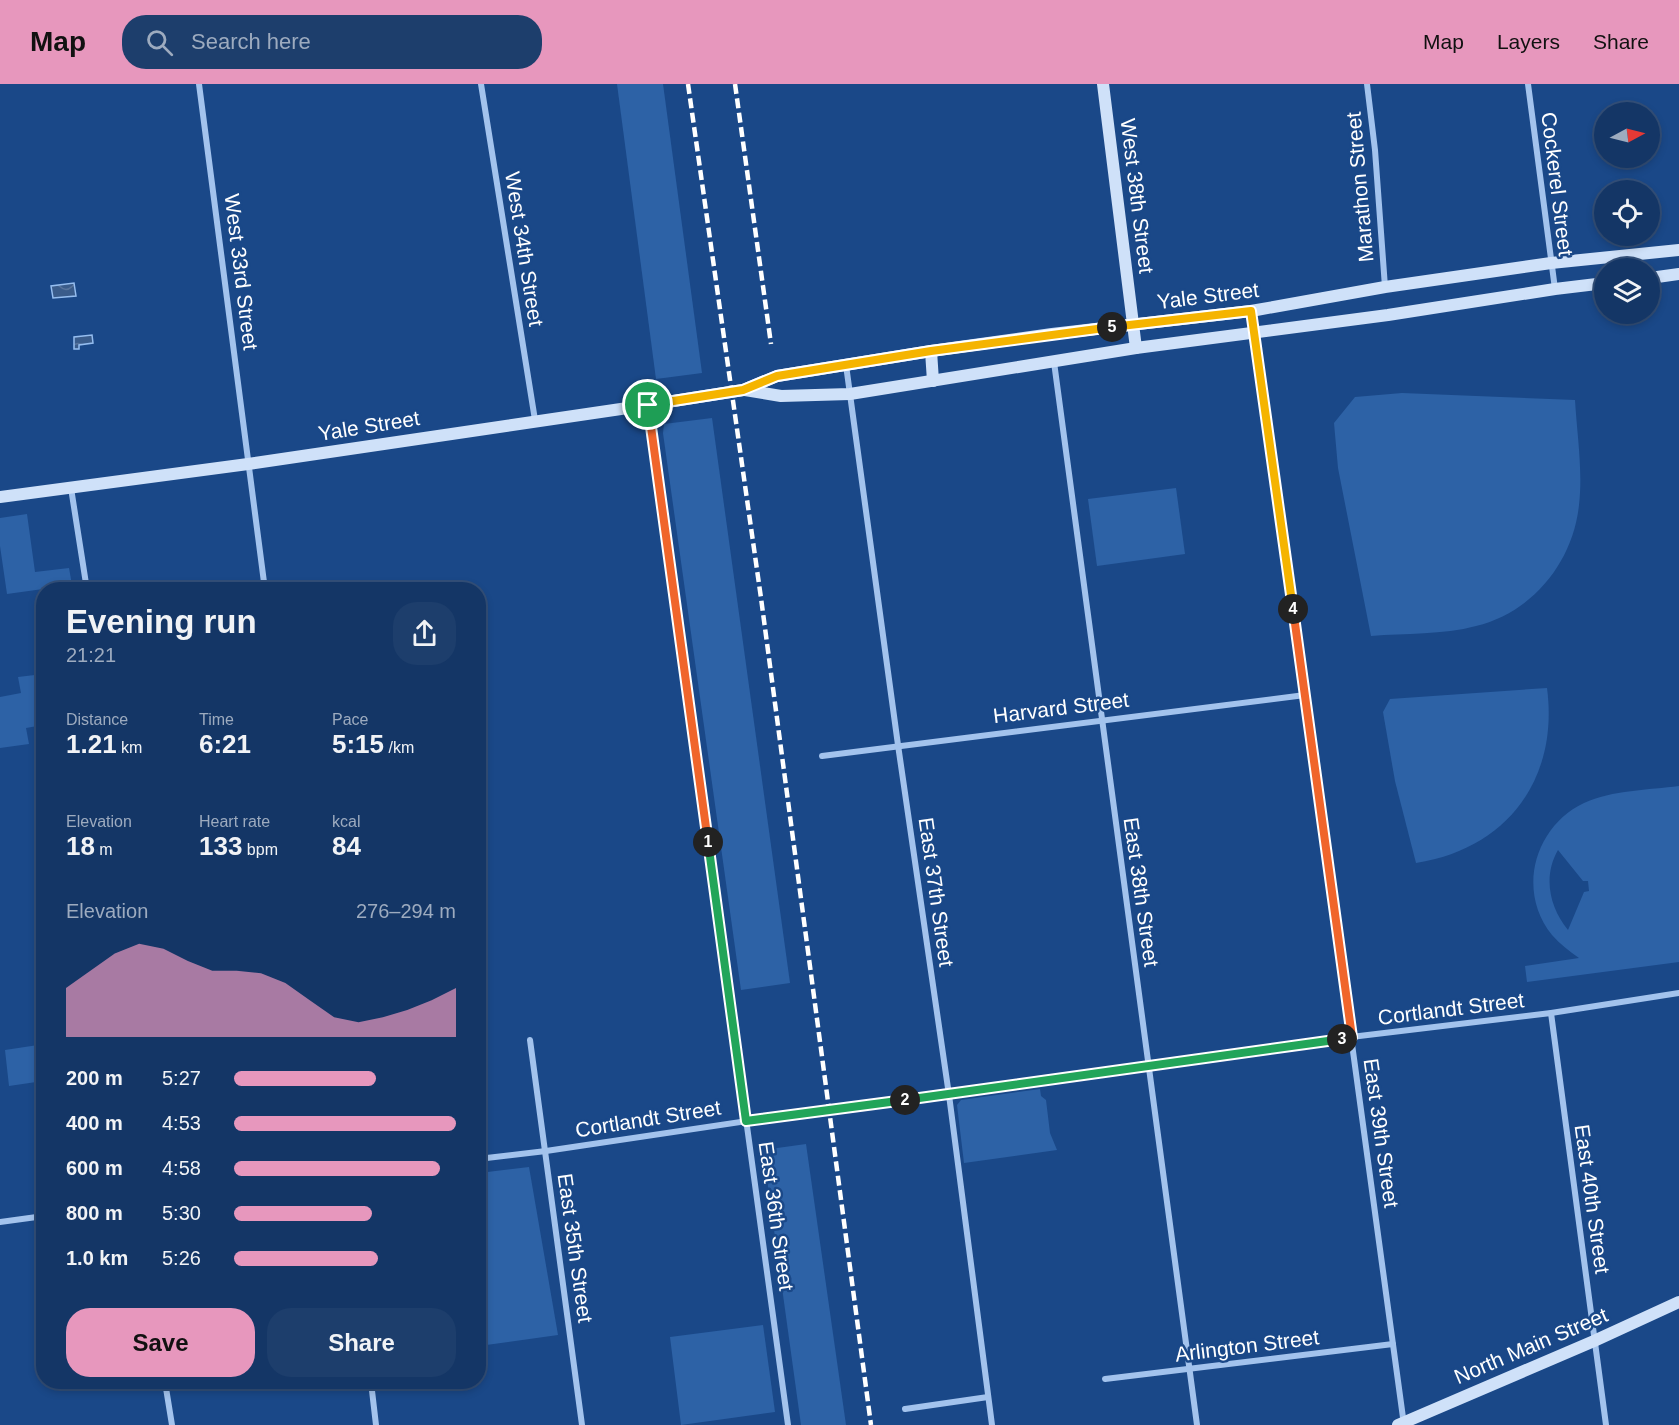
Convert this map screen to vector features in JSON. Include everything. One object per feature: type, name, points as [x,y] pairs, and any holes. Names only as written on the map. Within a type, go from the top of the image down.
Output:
[{"type":"main road","name":"West 38th Street","points":[[1103,84],[1136,348]]},
{"type":"main road","name":"Yale Street","points":[[0,497],[248,464],[648,405],[743,390],[777,376],[931,351],[1251,311],[1385,287],[1551,263],[1679,250]]},
{"type":"main road","points":[[1660,277],[1679,274]]},
{"type":"main road","name":"Yale Street","points":[[743,390],[781,396],[850,394],[1136,348],[1388,315],[1594,284]]},
{"type":"main road","points":[[931,351],[933,381]]},
{"type":"main road","name":"North Main Street","points":[[1402,1424],[1679,1302]]},
{"type":"street","name":"West 33rd Street","points":[[199,84],[264,582]]},
{"type":"street","name":"West 34th Street","points":[[481,84],[535,420]]},
{"type":"street","name":"Marathon Street","points":[[1366,84],[1375,150],[1385,287]]},
{"type":"street","name":"Cockerel Street","points":[[1528,84],[1555,289]]},
{"type":"street","name":"East 39th Street","points":[[1251,311],[1352,1037],[1402,1424]]},
{"type":"street","name":"East 38th Street","points":[[1054,362],[1197,1425]]},
{"type":"street","name":"East 37th Street","points":[[846,364],[898,746],[949,1095],[992,1425]]},
{"type":"street","name":"East 36th Street","points":[[648,405],[746,1121],[785,1425]]},
{"type":"street","points":[[71,487],[86,582]]},
{"type":"street","name":"Harvard Street","points":[[822,756],[1305,694]]},
{"type":"street","name":"Cortlandt Street","points":[[486,1158],[1352,1037],[1551,1013],[1679,993]]},
{"type":"street","name":"East 40th Street","points":[[1551,1013],[1606,1425]]},
{"type":"street","name":"East 35th Street","points":[[530,1040],[582,1425]]},
{"type":"street","points":[[0,1222],[36,1217]]},
{"type":"street","name":"Arlington Street","points":[[1105,1379],[1393,1344]]},
{"type":"street","points":[[166,1389],[172,1425]]},
{"type":"street","points":[[372,1389],[376,1425]]},
{"type":"street","points":[[906,1409],[988,1397]]},
{"type":"shaded area","points":[[617,84],[663,84],[702,373],[656,379]]},
{"type":"shaded area","points":[[1402,393],[1575,400],[1580,492],[1575,526],[1568,546],[1547,582],[1532,597],[1497,619],[1450,631],[1371,636],[1338,468],[1334,423],[1355,397]]},
{"type":"shaded area","points":[[712,418],[790,983],[741,990],[663,433],[664,424]]},
{"type":"shaded area","points":[[1176,488],[1185,554],[1097,566],[1088,499]]},
{"type":"shaded area","points":[[27,514],[35,572],[69,568],[71,582],[36,582],[36,590],[7,594],[0,546],[0,518]]},
{"type":"shaded area","points":[[36,675],[36,726],[26,728],[29,744],[0,748],[0,697],[21,693],[18,677]]},
{"type":"shaded area","points":[[1547,688],[1549,721],[1544,752],[1535,780],[1520,804],[1501,825],[1477,843],[1448,855],[1416,863],[1395,781],[1383,712],[1390,699]]},
{"type":"shaded area","points":[[1679,786],[1679,962],[1527,982],[1525,966],[1579,958],[1552,935],[1541,918],[1535,899],[1533,880],[1536,861],[1553,827],[1567,813],[1584,803],[1606,795]],"holes":[[[1558,850],[1583,881],[1588,881],[1589,891],[1584,892],[1568,930],[1556,911],[1550,891],[1551,870]]]},
{"type":"shaded area","points":[[36,1045],[36,1082],[9,1086],[5,1050]]},
{"type":"shaded area","points":[[1040,1089],[1041,1096],[1046,1100],[1050,1133],[1057,1150],[964,1163],[957,1105],[961,1100]]},
{"type":"shaded area","points":[[806,1144],[846,1425],[801,1425],[763,1150]]},
{"type":"shaded area","points":[[529,1167],[558,1335],[486,1345],[486,1172]]},
{"type":"shaded area","points":[[763,1325],[775,1412],[681,1425],[670,1337]]},
{"type":"water","points":[[74,283],[76,296],[53,298],[51,286]]},
{"type":"water","points":[[92,335],[93,343],[79,345],[79,349],[74,349],[74,337]]},
{"type":"railway","points":[[688,84],[761,598],[871,1425]]},
{"type":"railway","points":[[735,84],[771,344]]},
{"type":"route","points":[[1251,311],[1352,1037],[746,1121],[648,405],[743,390],[777,376],[846,364],[1052,334],[1251,311]]}]
